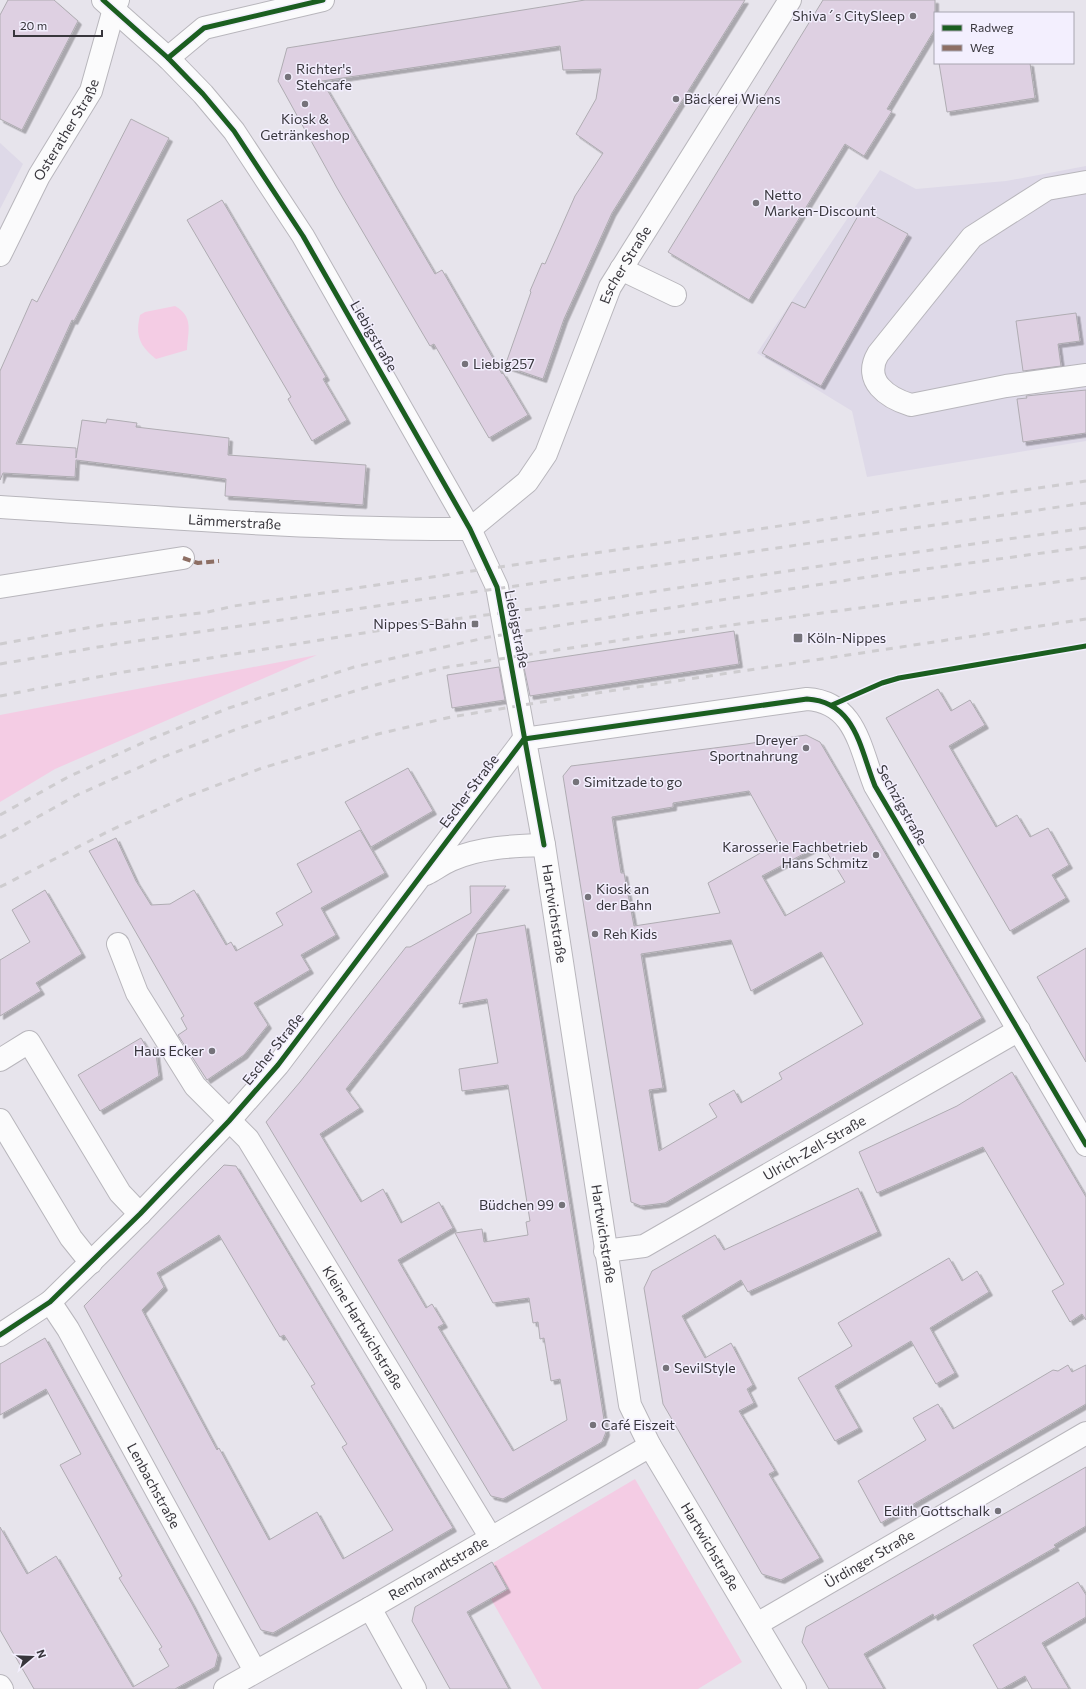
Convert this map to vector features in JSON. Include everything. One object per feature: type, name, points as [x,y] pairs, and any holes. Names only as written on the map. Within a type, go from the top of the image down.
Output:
[{"type":"street","points":[[168,58],[204,28],[323,0]]},
{"type":"street","name":"Escher Straße","points":[[470,529],[527,482],[546,454],[610,287],[790,0]]},
{"type":"street","name":"Liebigstraße","points":[[112,3],[203,94],[234,131],[303,236],[470,529],[497,587],[524,739]]},
{"type":"street","name":"Osterather Straße","points":[[0,255],[39,176],[91,91],[112,3]]},
{"type":"street","points":[[1086,182],[1048,189],[972,237],[878,354],[874,361],[872,370],[879,387],[887,395],[898,401],[911,405],[1006,386],[1086,375]]},
{"type":"street","points":[[621,269],[675,295]]},
{"type":"street","name":"Lämmerstraße","points":[[0,507],[205,520],[415,530],[470,529]]},
{"type":"street","points":[[0,586],[183,558]]},
{"type":"street","name":"Sechzigstraße","points":[[524,739],[798,700],[816,700],[832,705],[841,711],[848,720],[860,745],[875,786],[1086,1145]]},
{"type":"street","name":"Escher Straße","points":[[0,1335],[50,1302],[140,1214],[229,1121],[278,1065],[524,739]]},
{"type":"street","name":"Hartwichstraße","points":[[524,739],[544,845],[605,1251],[630,1405],[650,1446],[795,1689]]},
{"type":"street","points":[[418,880],[451,860],[476,852],[502,848],[544,845]]},
{"type":"street","name":"Kleine Hartwichstraße","points":[[118,944],[137,993],[195,1086],[248,1139],[491,1538]]},
{"type":"street","name":"Ulrich-Zell-Straße","points":[[605,1251],[644,1246],[1019,1030]]},
{"type":"street","points":[[0,1060],[29,1042],[120,1193],[140,1214]]},
{"type":"street","points":[[0,1120],[71,1238],[91,1263]]},
{"type":"street","name":"Lenbachstraße","points":[[50,1302],[72,1336],[255,1671]]},
{"type":"street","name":"Ürdinger Straße","points":[[757,1624],[1086,1433]]},
{"type":"street","name":"Rembrandtstraße","points":[[224,1689],[370,1608],[650,1446]]},
{"type":"street","points":[[370,1608],[415,1689]]},
{"type":"shaded area","points":[[0,143],[23,164],[0,209]]},
{"type":"shaded area","points":[[1086,166],[1086,441],[867,477],[852,411],[757,353],[880,170],[916,189],[1006,181]]},
{"type":"shaded area","points":[[175,306],[181,310],[187,320],[189,331],[187,350],[156,359],[146,350],[140,340],[138,329],[140,315],[145,312]]},
{"type":"shaded area","points":[[317,655],[55,769],[0,802],[0,715]]},
{"type":"shaded area","points":[[635,1479],[742,1662],[698,1689],[542,1689],[491,1599],[509,1589],[493,1563]]},
{"type":"building","points":[[8,0],[54,0],[78,21],[22,130],[0,119],[0,15]]},
{"type":"building","points":[[585,0],[745,0],[612,213],[564,319],[543,379],[505,366],[531,292],[530,291],[542,263],[545,264],[575,196],[603,153],[576,134],[596,99],[601,69],[563,70],[560,46],[322,81],[435,274],[442,270],[502,374],[503,373],[528,415],[489,438],[434,344],[430,346],[337,188],[278,81],[287,48]]},
{"type":"building","points":[[823,0],[935,0],[934,31],[887,109],[892,111],[864,156],[845,144],[749,300],[668,252]]},
{"type":"building","points":[[939,64],[1030,64],[1035,98],[947,112]]},
{"type":"building","points":[[131,119],[169,138],[74,321],[72,320],[16,444],[76,448],[76,458],[82,420],[106,423],[107,419],[137,423],[136,427],[229,438],[228,455],[366,465],[363,505],[225,496],[226,479],[76,460],[75,477],[3,473],[0,480],[0,371],[32,299],[37,302]]},
{"type":"building","points":[[222,200],[326,377],[323,379],[347,420],[312,441],[288,399],[291,397],[187,220]]},
{"type":"building","points":[[862,209],[908,234],[821,386],[762,353],[792,302],[805,308]]},
{"type":"building","points":[[1076,313],[1080,341],[1058,344],[1061,366],[1023,371],[1016,321]]},
{"type":"building","points":[[1086,390],[1086,433],[1023,442],[1017,399],[1027,398],[1026,396]]},
{"type":"building","points":[[734,631],[739,664],[530,696],[523,663]]},
{"type":"building","points":[[499,667],[505,700],[452,708],[447,675]]},
{"type":"building","points":[[938,689],[951,711],[970,700],[985,725],[949,746],[996,827],[1017,815],[1030,837],[1048,828],[1069,865],[1052,875],[1066,898],[1010,931],[886,718]]},
{"type":"building","points":[[806,735],[820,742],[982,1018],[665,1203],[641,1206],[631,1202],[563,776],[571,766]],"holes":[[[749,791],[778,843],[708,883],[720,913],[634,926],[624,873],[621,873],[612,817],[673,807],[673,803]],[[822,844],[845,882],[785,916],[762,876]],[[731,940],[751,991],[821,952],[863,1024],[779,1073],[782,1079],[741,1103],[734,1090],[709,1104],[717,1117],[659,1151],[649,1090],[663,1088],[641,954]]]},
{"type":"building","points":[[408,768],[433,811],[371,847],[345,802]]},
{"type":"building","points":[[360,830],[385,873],[321,908],[336,935],[301,955],[310,970],[254,1003],[268,1025],[244,1055],[207,1080],[178,1035],[187,1029],[181,1018],[184,1016],[89,851],[116,838],[136,881],[151,905],[170,904],[194,890],[226,945],[231,942],[236,951],[283,925],[276,913],[312,892],[297,864]]},
{"type":"building","points":[[470,886],[506,886],[346,1089],[360,1108],[320,1134],[361,1202],[383,1189],[401,1223],[439,1202],[453,1228],[398,1260],[426,1308],[432,1304],[444,1324],[438,1327],[513,1451],[567,1420],[560,1379],[551,1381],[544,1338],[540,1339],[538,1322],[533,1323],[529,1298],[493,1303],[455,1233],[482,1229],[484,1242],[528,1235],[526,1222],[530,1221],[508,1085],[462,1091],[459,1069],[498,1063],[487,999],[459,1004],[477,934],[525,925],[606,1432],[602,1442],[503,1499],[491,1496],[266,1122],[300,1082],[406,947],[410,947],[471,913]]},
{"type":"building","points":[[45,890],[82,954],[36,983],[41,991],[0,1016],[0,960],[30,942],[12,910]]},
{"type":"building","points":[[1086,948],[1086,1062],[1037,977]]},
{"type":"building","points":[[141,1038],[149,1051],[155,1047],[159,1076],[100,1111],[78,1075]]},
{"type":"building","points":[[1012,1072],[1086,1197],[1086,1320],[1082,1314],[1070,1322],[1052,1291],[1064,1284],[983,1147],[877,1193],[859,1152],[957,1106]]},
{"type":"building","points":[[224,1165],[236,1166],[453,1528],[273,1633],[261,1630],[84,1306]],"holes":[[[219,1235],[280,1337],[284,1335],[315,1384],[311,1386],[347,1444],[342,1447],[393,1530],[343,1559],[317,1512],[269,1540],[219,1448],[217,1450],[142,1310],[164,1287],[157,1273]]]},
{"type":"building","points":[[858,1188],[878,1232],[748,1292],[741,1280],[682,1316],[705,1358],[731,1343],[753,1385],[747,1389],[754,1403],[739,1411],[775,1471],[769,1474],[820,1558],[781,1580],[762,1574],[663,1404],[644,1288],[652,1271],[715,1235],[724,1250]]},
{"type":"building","points":[[949,1258],[962,1281],[977,1271],[989,1292],[930,1328],[955,1373],[936,1384],[911,1341],[835,1386],[859,1428],[835,1441],[798,1378],[852,1346],[838,1323]]},
{"type":"building","points":[[45,1338],[192,1604],[218,1655],[215,1667],[175,1689],[34,1689],[0,1630],[0,1527],[27,1574],[56,1556],[133,1687],[169,1666],[159,1649],[162,1647],[119,1578],[122,1576],[60,1465],[81,1454],[46,1389],[0,1415],[0,1364]]},
{"type":"building","points":[[1068,1365],[1072,1372],[1086,1365],[1086,1404],[881,1523],[858,1481],[926,1440],[913,1418],[938,1404],[953,1429],[1053,1370],[1058,1371]]},
{"type":"building","points":[[1086,1467],[1086,1526],[1054,1545],[1056,1547],[934,1617],[933,1614],[864,1654],[884,1689],[829,1689],[802,1642],[806,1627]]},
{"type":"building","points":[[492,1562],[507,1589],[467,1612],[509,1689],[450,1689],[412,1621],[415,1607]]},
{"type":"building","points":[[1078,1582],[1086,1595],[1086,1617],[1042,1643],[1069,1689],[1032,1689],[1025,1676],[1002,1689],[998,1689],[973,1645]]},
{"type":"railway","points":[[0,644],[103,625],[208,612],[234,606],[1086,481]]},
{"type":"railway","points":[[0,664],[116,644],[1086,503]]},
{"type":"railway","points":[[0,696],[118,673],[425,623],[592,601],[840,563],[1086,528]]},
{"type":"railway","points":[[0,815],[68,777],[151,739],[229,708],[354,667],[489,637],[867,577],[1086,547]]},
{"type":"railway","points":[[0,838],[77,795],[158,759],[237,729],[312,704],[368,687],[442,668],[641,637],[1086,578]]},
{"type":"railway","points":[[0,887],[111,830],[186,797],[262,768],[378,734],[451,717],[590,694],[1086,619]]},
{"type":"marked path","points":[[183,558],[198,563],[219,561]]},
{"type":"cycle path","points":[[103,0],[168,58],[203,94],[234,131],[303,236],[470,529],[497,587],[544,845]]},
{"type":"cycle path","points":[[168,58],[204,28],[323,0]]},
{"type":"cycle path","points":[[832,705],[882,683],[899,678],[1086,646]]},
{"type":"cycle path","points":[[524,739],[807,699],[823,702],[836,709],[846,718],[854,730],[875,786],[1086,1145]]},
{"type":"cycle path","points":[[0,1335],[50,1302],[140,1214],[229,1121],[278,1065],[524,739]]},
{"type":"place","name":"Shiva´s CitySleep","points":[[913,16]]},
{"type":"place","name":"Richter's Stehcafe","points":[[288,77]]},
{"type":"place","name":"Bäckerei Wiens","points":[[676,99]]},
{"type":"place","name":"Kiosk & Getränkeshop","points":[[305,104]]},
{"type":"place","name":"Netto Marken-Discount","points":[[756,203]]},
{"type":"place","name":"Liebig257","points":[[465,364]]},
{"type":"place","name":"Nippes S-Bahn","points":[[475,624]]},
{"type":"place","name":"Köln-Nippes","points":[[798,638]]},
{"type":"place","name":"Dreyer Sportnahrung","points":[[806,748]]},
{"type":"place","name":"Simitzade to go","points":[[576,782]]},
{"type":"place","name":"Karosserie Fachbetrieb Hans Schmitz","points":[[876,855]]},
{"type":"place","name":"Kiosk an der Bahn","points":[[588,897]]},
{"type":"place","name":"Reh Kids","points":[[595,934]]},
{"type":"place","name":"Haus Ecker","points":[[212,1051]]},
{"type":"place","name":"Büdchen 99","points":[[562,1205]]},
{"type":"place","name":"SevilStyle","points":[[666,1368]]},
{"type":"place","name":"Café Eiszeit","points":[[593,1425]]},
{"type":"place","name":"Edith Gottschalk","points":[[998,1511]]}]
